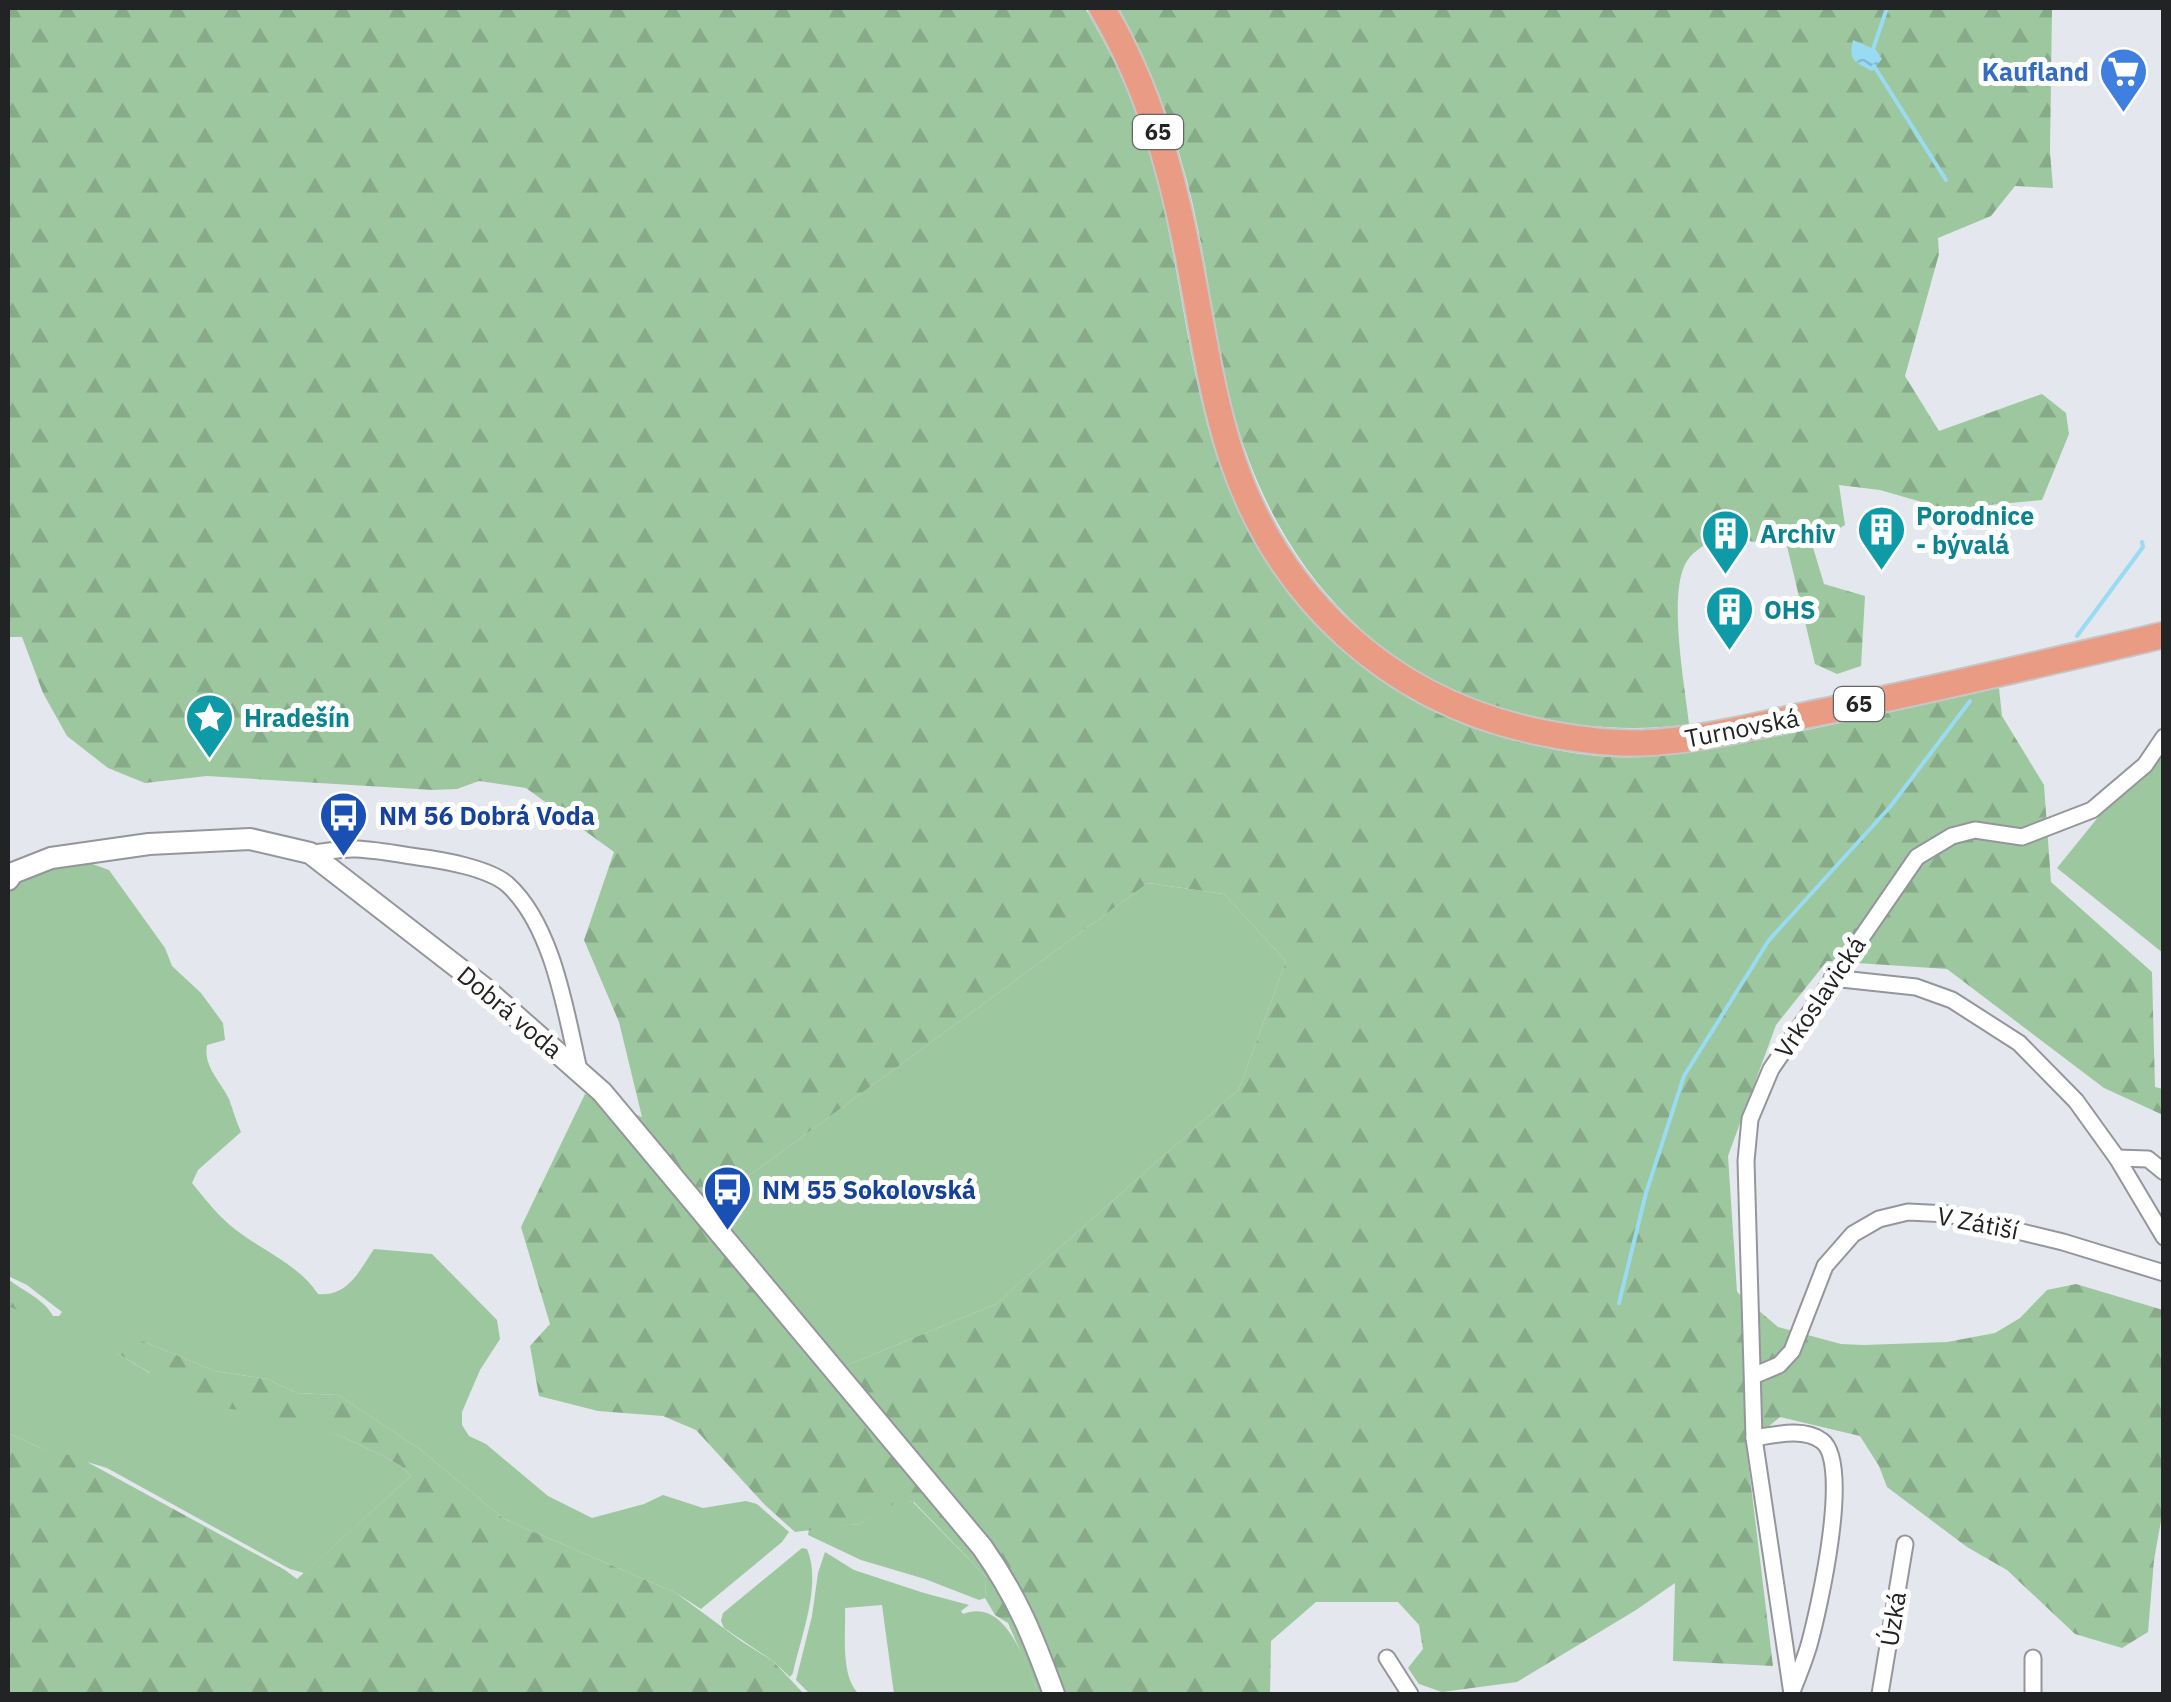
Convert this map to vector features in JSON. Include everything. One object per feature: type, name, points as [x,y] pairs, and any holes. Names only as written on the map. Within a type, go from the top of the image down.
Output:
[{"type":"main road","name":"Turnovská","points":[[1102,8],[1133,66],[1156,124],[1178,206],[1222,422],[1249,501],[1278,554],[1325,615],[1360,648],[1422,690],[1468,711],[1518,727],[1638,743],[1708,735],[1882,700],[2164,635]]},
{"type":"street","name":"Vrkoslavická","points":[[1792,1693],[1754,1438],[1746,1161],[1750,1119],[1772,1069],[1917,857],[1952,836],[1974,830],[2022,837],[2092,810],[2144,764],[2164,738]]},
{"type":"street","name":"Dobrá voda","points":[[8,880],[13,873],[51,858],[149,844],[250,839],[310,853],[355,848],[468,867],[505,882],[525,906],[558,977],[579,1070]]},
{"type":"street","name":"Dobrá voda","points":[[310,853],[484,987],[579,1070]]},
{"type":"street","points":[[1832,978],[1916,986],[1952,1000],[2019,1044],[2076,1101],[2117,1158],[2164,1237]]},
{"type":"street","points":[[579,1070],[615,1107],[982,1547],[1020,1605],[1054,1694]]},
{"type":"street","points":[[2117,1158],[2148,1159],[2164,1172]]},
{"type":"street","name":"V Zátiší","points":[[1753,1376],[1779,1365],[1792,1351],[1825,1266],[1854,1234],[1880,1219],[1908,1212],[1948,1214],[2064,1242],[2164,1273]]},
{"type":"street","name":"Vrkoslavická","points":[[1754,1438],[1807,1434],[1822,1440],[1835,1464],[1834,1522],[1809,1646],[1792,1693]]},
{"type":"street","name":"Úzká","points":[[1880,1694],[1905,1544]]},
{"type":"street","points":[[1387,1658],[1410,1694]]},
{"type":"street","points":[[2033,1658],[2033,1694]]},
{"type":"green space","points":[[8,8],[1085,8],[1110,52],[1143,131],[1169,235],[1204,412],[1222,473],[1248,529],[1280,581],[1318,627],[1362,667],[1412,700],[1468,726],[1543,747],[1614,757],[1713,749],[1999,688],[2002,716],[2044,785],[2051,882],[2152,972],[2155,1087],[2163,1089],[2163,1115],[2104,1088],[1947,969],[1827,961],[1776,1025],[1728,1156],[1737,1292],[1778,1327],[1841,1344],[1864,1345],[1947,1342],[1995,1333],[2020,1318],[2047,1290],[2076,1284],[2163,1310],[2164,1504],[2148,1632],[2122,1648],[2075,1634],[2007,1570],[1967,1547],[1887,1487],[1860,1436],[1780,1417],[1746,1445],[1773,1666],[1673,1661],[1675,1583],[1517,1682],[1442,1692],[1419,1684],[1408,1668],[1423,1649],[1419,1625],[1398,1602],[1316,1602],[1271,1641],[1270,1694],[1039,1694],[1008,1623],[995,1615],[985,1598],[986,1577],[914,1502],[899,1501],[859,1524],[795,1532],[696,1430],[663,1416],[598,1411],[539,1396],[530,1346],[550,1324],[521,1227],[585,1094],[642,1117],[619,1022],[584,940],[614,852],[526,788],[479,781],[457,789],[433,790],[207,776],[145,783],[108,768],[67,736],[43,693],[22,637],[8,637]],"holes":[[[1148,883],[1224,894],[1286,961],[1239,1089],[996,1304],[845,1366],[694,1188],[735,1186]]]},
{"type":"green space","points":[[1119,8],[2052,8],[2053,188],[2015,186],[1991,216],[1938,238],[1939,254],[1905,376],[1939,431],[2042,394],[2066,413],[2069,434],[2042,500],[1946,509],[1880,490],[1839,485],[1845,525],[1812,544],[1824,584],[1865,596],[1861,666],[1837,674],[1815,664],[1787,546],[1717,537],[1687,561],[1678,594],[1689,724],[1604,727],[1547,719],[1492,705],[1422,673],[1382,647],[1346,615],[1288,540],[1265,498],[1232,406],[1193,205],[1179,154],[1153,79]]},
{"type":"green space","points":[[2163,737],[2163,953],[2057,868]]},
{"type":"green space","points":[[84,861],[109,870],[165,948],[172,966],[201,993],[223,1023],[225,1040],[207,1045],[207,1060],[229,1099],[241,1132],[198,1170],[192,1183],[224,1219],[291,1267],[318,1294],[345,1287],[374,1249],[432,1254],[497,1320],[500,1339],[480,1370],[462,1412],[462,1425],[469,1436],[486,1444],[548,1496],[592,1518],[663,1495],[703,1508],[746,1501],[757,1504],[789,1532],[782,1542],[701,1609],[676,1593],[504,1519],[421,1450],[338,1395],[297,1393],[267,1379],[215,1371],[145,1342],[117,1353],[148,1372],[341,1436],[401,1466],[411,1476],[304,1573],[290,1569],[107,1468],[38,1447],[8,1433],[8,1304],[47,1316],[59,1316],[62,1312],[27,1285],[8,1276],[8,891],[23,876]]},
{"type":"green space","points":[[1148,883],[1224,894],[1286,961],[1239,1089],[996,1304],[845,1366],[693,1188],[735,1186]]},
{"type":"green space","points":[[8,1279],[40,1301],[54,1318],[46,1323],[8,1306]]},
{"type":"green space","points":[[108,1337],[145,1342],[215,1371],[267,1379],[297,1393],[338,1395],[421,1450],[504,1519],[676,1593],[773,1661],[804,1694],[8,1694],[8,1433],[38,1447],[80,1458],[297,1579],[411,1476],[401,1466],[341,1436],[285,1419],[215,1406],[177,1389],[117,1353]]},
{"type":"green space","points":[[899,1500],[913,1502],[986,1577],[985,1598],[979,1600],[861,1560],[808,1535],[809,1529],[859,1524]]},
{"type":"green space","points":[[802,1548],[807,1549],[811,1563],[811,1594],[790,1677],[724,1628],[721,1621],[723,1613]]},
{"type":"green space","points":[[825,1552],[854,1570],[969,1605],[961,1611],[963,1614],[978,1611],[991,1615],[1012,1636],[1039,1694],[894,1694],[882,1605],[845,1608],[846,1666],[859,1694],[810,1694],[796,1680]]},
{"type":"water","points":[[1853,40],[1876,50],[1882,59],[1872,71],[1854,60]]},
{"type":"waterway","points":[[1872,52],[1887,8]]},
{"type":"waterway","points":[[1874,66],[1946,180]]},
{"type":"waterway","points":[[2077,636],[2143,547],[2142,542]]},
{"type":"waterway","points":[[1619,1303],[1646,1193],[1684,1076],[1769,940],[1890,807],[1970,701]]},
{"type":"place","name":"Kaufland","points":[[2124,114]]},
{"type":"place","name":"Porodnice - bývalá","points":[[1881,572]]},
{"type":"place","name":"Archiv","points":[[1725,576]]},
{"type":"place","name":"OHS","points":[[1729,652]]},
{"type":"place","name":"Hradešín","points":[[209,760]]},
{"type":"place","name":"NM 56 Dobrá Voda","points":[[344,858]]},
{"type":"place","name":"NM 55 Sokolovská","points":[[727,1232]]}]
